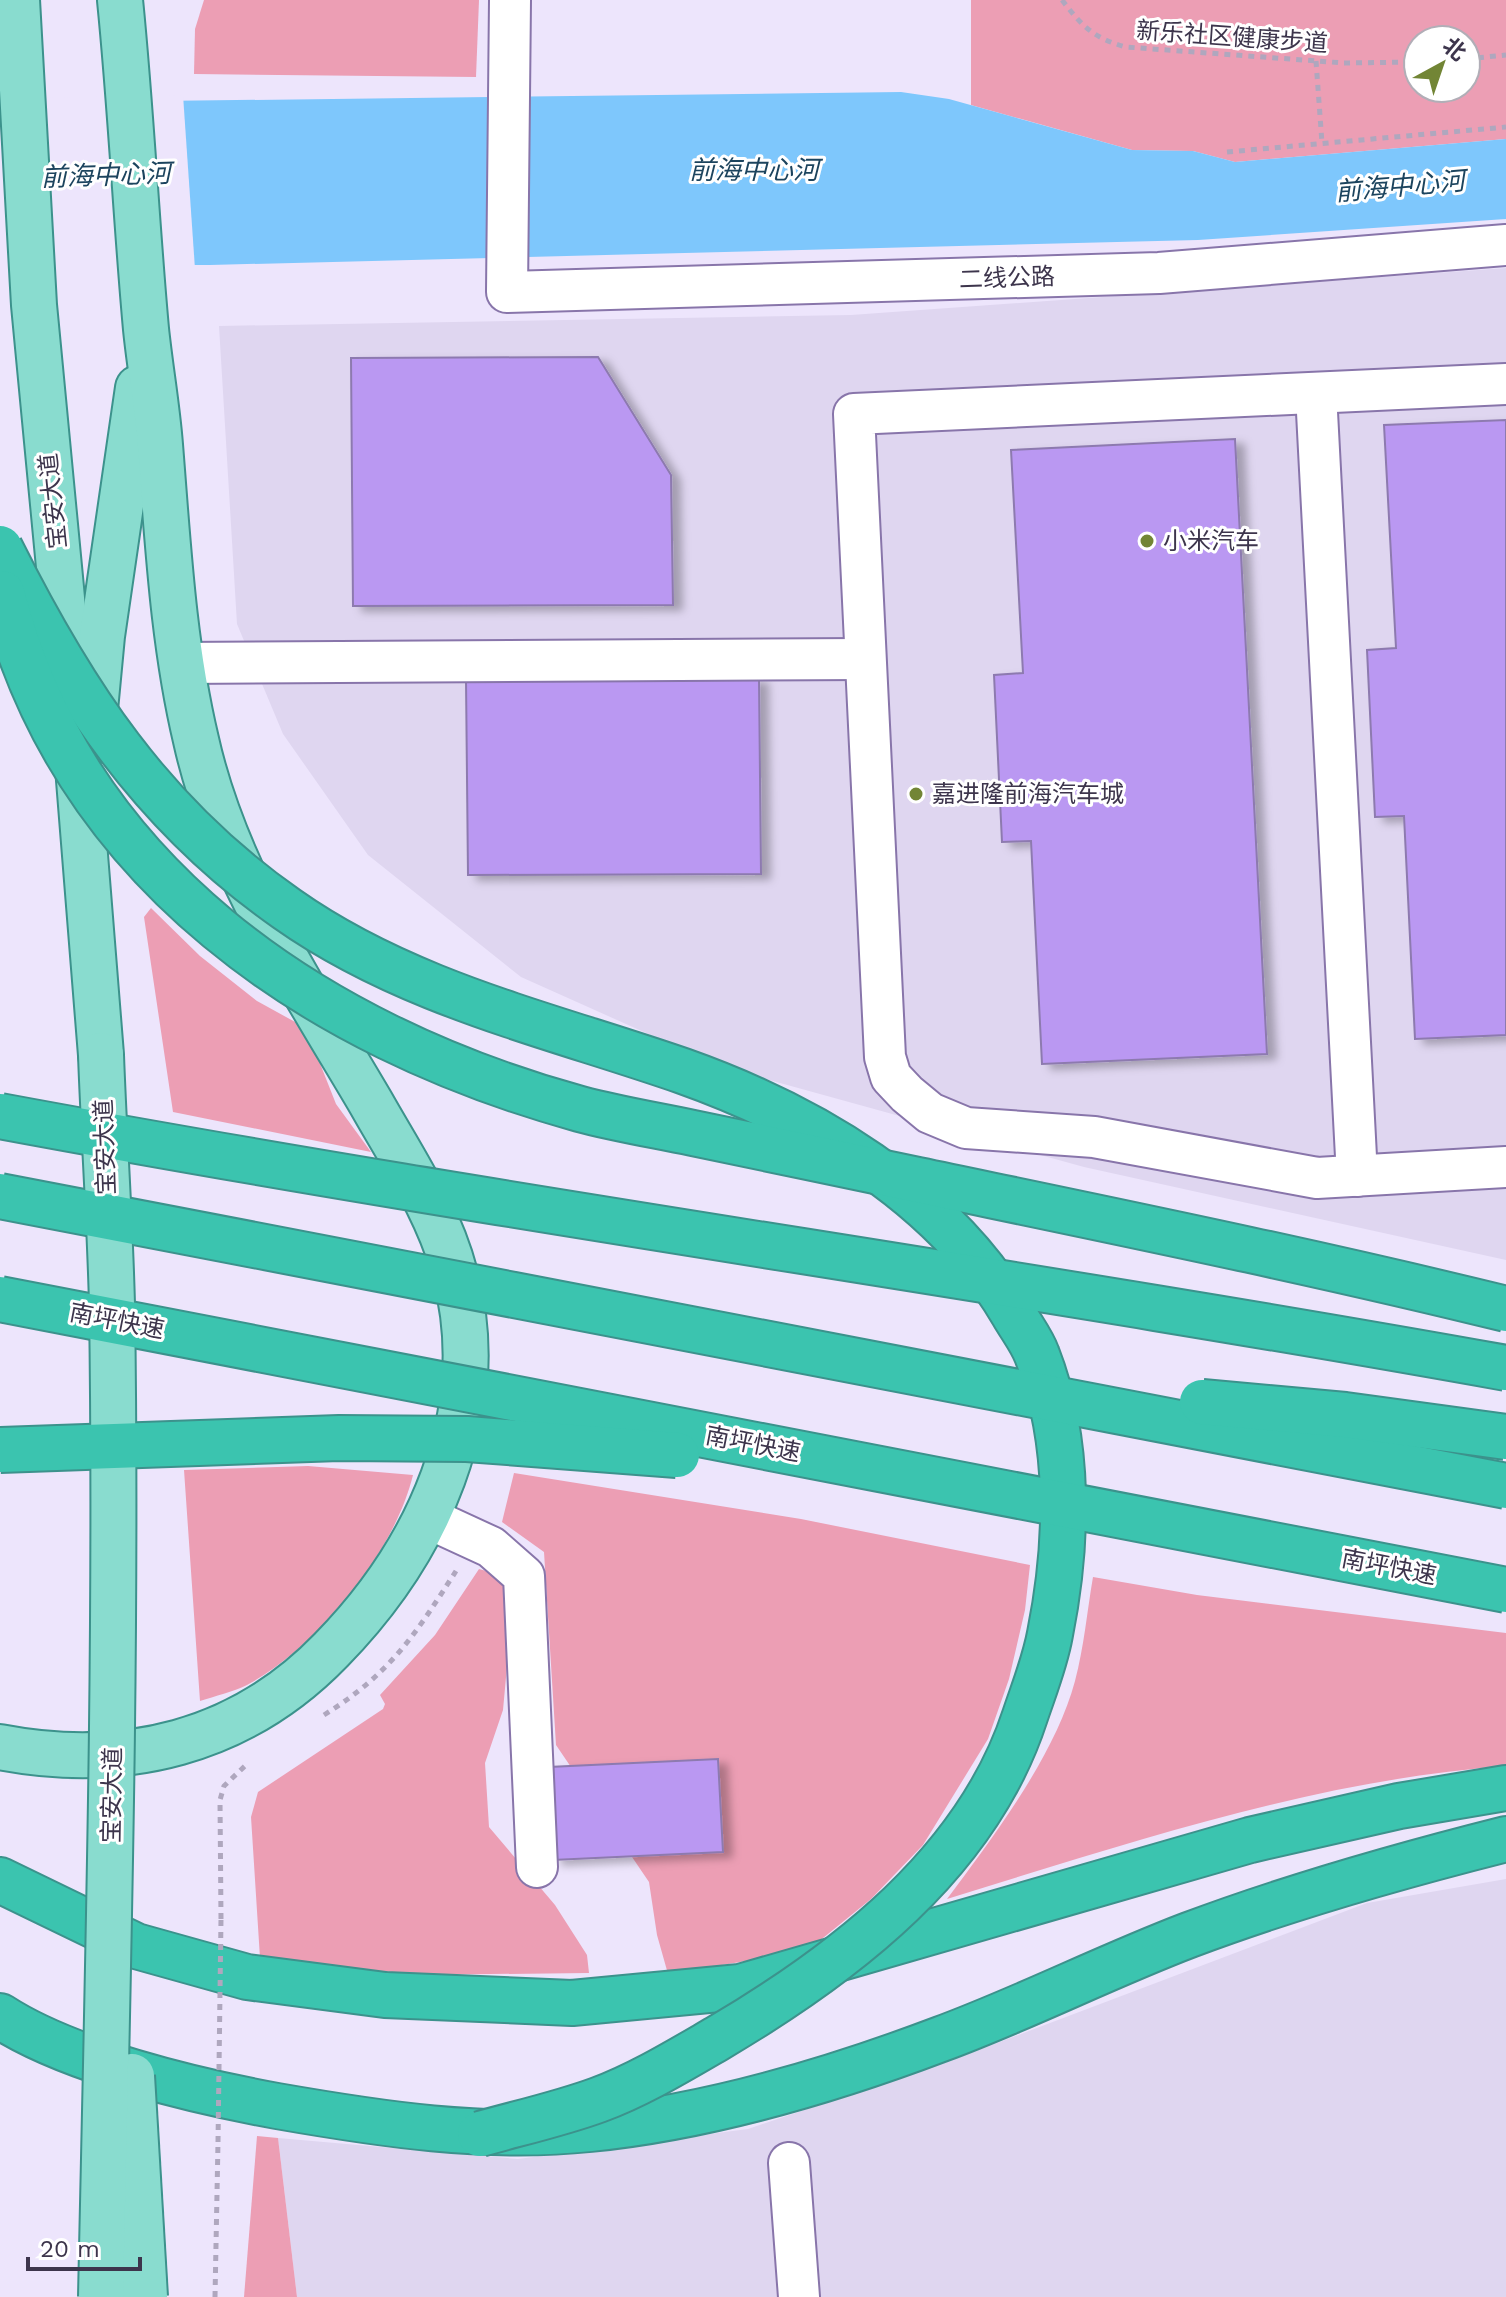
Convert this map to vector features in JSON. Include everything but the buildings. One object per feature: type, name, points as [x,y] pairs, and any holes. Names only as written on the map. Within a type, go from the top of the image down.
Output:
[{"type":"highway","points":[[0,548],[80,692],[133,768],[200,842],[288,910],[377,963],[468,1003],[687,1073],[770,1107],[845,1149],[922,1204],[989,1272],[1037,1354],[1059,1445],[1063,1521],[1050,1639],[1018,1739],[972,1821],[910,1896],[848,1953],[777,2003],[690,2055],[600,2100],[480,2134]]},
{"type":"highway","points":[[0,585],[26,672],[61,743],[101,809],[164,880],[247,954],[336,1011],[441,1063],[581,1109],[1335,1268],[1506,1309]]},
{"type":"highway","points":[[0,1116],[296,1171],[1331,1337],[1506,1368]]},
{"type":"highway","points":[[0,1196],[1506,1486]]},
{"type":"highway","name":"南坪快速","points":[[0,1299],[1506,1590]]},
{"type":"highway","points":[[958,1380],[1345,1415],[1506,1437]]},
{"type":"highway","points":[[0,1450],[339,1438],[467,1439],[937,1480]]},
{"type":"highway","points":[[0,1880],[136,1946],[247,1977],[385,1995],[572,2003],[740,1987],[1250,1840],[1399,1806],[1506,1788]]},
{"type":"highway","points":[[0,2016],[17,2027],[115,2065],[232,2098],[356,2120],[480,2134],[591,2129],[715,2108],[829,2078],[943,2039],[1187,1936],[1301,1896],[1506,1839]]},
{"type":"main road","points":[[0,1747],[49,1756],[102,1755],[164,1748],[218,1731],[264,1704],[315,1667],[384,1591],[428,1518],[457,1432],[465,1384],[465,1329],[455,1274],[418,1183],[282,950],[253,893],[219,814],[196,745],[181,663],[145,313],[121,3]]},
{"type":"main road","name":"宝安大道","points":[[18,6],[34,305],[85,838],[101,1055],[111,1301],[113,1769],[101,2297]]},
{"type":"main road","points":[[85,838],[102,636],[145,313]]},
{"type":"main road","points":[[113,1769],[145,2297]]},
{"type":"street","name":"二线公路","points":[[510,0],[507,283],[1159,273],[1506,245]]},
{"type":"street","points":[[1506,384],[854,414],[885,1057],[891,1077],[930,1113],[966,1128],[1094,1137],[1317,1178],[1506,1167]]},
{"type":"street","points":[[1316,393],[1357,1176]]},
{"type":"street","points":[[181,663],[864,659]]},
{"type":"street","points":[[428,1518],[491,1547],[524,1576],[537,1867]]},
{"type":"street","points":[[789,2163],[799,2297]]},
{"type":"path","name":"新乐社区健康步道","points":[[1062,0],[1079,22],[1100,40],[1126,47],[1316,61],[1402,62]]},
{"type":"path","points":[[1482,57],[1506,55]]},
{"type":"path","points":[[1316,61],[1322,143]]},
{"type":"path","points":[[1227,152],[1506,127]]},
{"type":"path","points":[[323,1716],[361,1692]]},
{"type":"path","points":[[215,2297],[220,1800],[233,1775],[259,1756]]},
{"type":"shaded area","points":[[204,0],[479,0],[476,77],[194,74],[195,29]]},
{"type":"shaded area","points":[[971,0],[1506,0],[1506,139],[1235,162],[1193,151],[1132,150],[971,105]]},
{"type":"shaded area","name":"嘉进隆前海汽车城","points":[[1506,268],[1506,1260],[1084,1167],[722,1067],[521,977],[368,855],[283,734],[237,624],[219,326],[851,315]]},
{"type":"shaded area","points":[[151,908],[200,956],[257,1001],[306,1028],[336,1104],[371,1152],[173,1112],[144,917]]},
{"type":"shaded area","points":[[308,1466],[413,1475],[403,1505],[371,1566],[326,1622],[274,1668],[247,1685],[200,1701],[184,1470]]},
{"type":"shaded area","points":[[514,1473],[801,1519],[1030,1565],[1025,1610],[1009,1679],[988,1739],[923,1845],[871,1899],[807,1951],[668,1974],[657,1935],[649,1882],[556,1745],[544,1552],[502,1522]]},
{"type":"shaded area","points":[[479,1569],[515,1579],[503,1710],[485,1763],[489,1827],[555,1905],[587,1955],[589,1973],[408,1975],[260,1958],[251,1817],[258,1792],[383,1709],[385,1704],[380,1695],[435,1635]]},
{"type":"shaded area","points":[[1093,1577],[1197,1595],[1506,1633],[1506,1766],[1435,1773],[1293,1799],[1153,1836],[947,1899],[1021,1795],[1053,1738],[1075,1681]]},
{"type":"shaded area","points":[[1506,1879],[1506,2297],[297,2297],[278,2138],[518,2159],[748,2129],[947,2062],[1367,1903]]},
{"type":"shaded area","points":[[257,2136],[278,2138],[297,2297],[244,2297]]},
{"type":"water","name":"前海中心河","points":[[901,92],[949,99],[1132,150],[1193,151],[1235,162],[1506,139],[1506,219],[1198,240],[210,265],[0,265],[0,103]]},
{"type":"pier","points":[[183,95],[195,269],[0,269],[0,99]]},
{"type":"place","name":"小米汽车","points":[[1147,541]]},
{"type":"place","name":"嘉进隆前海汽车城","points":[[916,794]]}]
